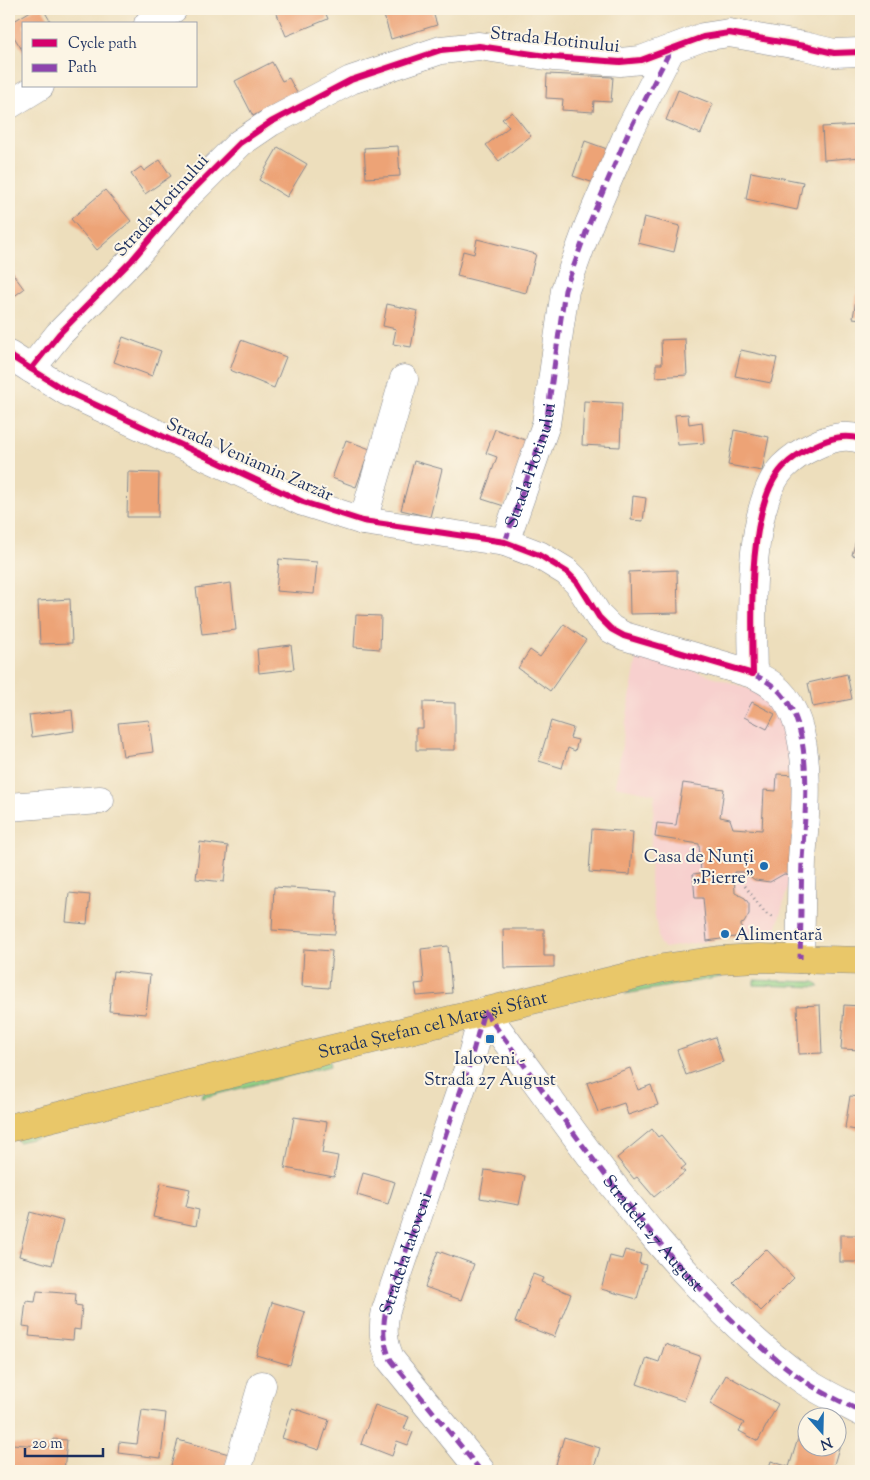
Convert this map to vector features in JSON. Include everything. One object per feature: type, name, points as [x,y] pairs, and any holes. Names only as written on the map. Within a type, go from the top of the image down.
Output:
[{"type":"main road","name":"Strada Ștefan cel Mare și Sfânt","points":[[9,1128],[663,968],[801,948],[861,961]]},
{"type":"street","points":[[151,22],[173,9]]},
{"type":"street","name":"Strada Hotinului","points":[[31,369],[59,334],[132,260],[184,200],[240,143],[271,122],[351,80],[441,50],[479,46],[552,57],[620,62],[641,60],[703,37],[729,33],[834,53],[861,52]]},
{"type":"street","name":"Strada Hotinului","points":[[505,542],[546,424],[565,290],[589,224],[626,139],[671,49]]},
{"type":"street","points":[[9,105],[37,88]]},
{"type":"street","name":"Strada Veniamin Zarzăr","points":[[9,355],[66,391],[303,502],[363,521],[505,542],[539,555],[567,572],[578,583],[599,617],[611,629],[624,636],[753,674],[774,687],[788,704],[802,737],[808,789],[802,861],[801,948]]},
{"type":"street","points":[[363,521],[404,378]]},
{"type":"street","points":[[753,674],[752,609],[756,548],[761,512],[770,489],[782,468],[803,451],[842,436],[861,439]]},
{"type":"street","points":[[9,807],[100,800]]},
{"type":"street","name":"Stradela 27 August","points":[[484,1011],[612,1184],[702,1289],[748,1336],[800,1378],[861,1412]]},
{"type":"street","name":"Stradela Ialoveni","points":[[477,1470],[391,1360],[384,1344],[383,1326],[386,1310],[469,1066],[484,1011]]},
{"type":"street","points":[[237,1471],[262,1385]]},
{"type":"path","points":[[745,886],[765,913],[801,948]]},
{"type":"shaded area","points":[[638,651],[750,689],[774,703],[786,726],[796,775],[791,875],[776,930],[665,948],[659,943],[650,883],[651,837],[655,794],[615,786]]},
{"type":"green space","points":[[720,972],[721,977],[625,994],[638,986]]},
{"type":"green space","points":[[754,980],[815,982],[820,987],[754,985]]},
{"type":"green space","points":[[329,1061],[330,1066],[201,1098],[206,1090]]},
{"type":"green space","points":[[118,1112],[119,1118],[18,1142],[17,1137]]},
{"type":"building","points":[[34,9],[43,9],[51,22],[22,22],[22,50],[9,29],[9,24]]},
{"type":"building","points":[[275,9],[324,9],[328,19],[286,36]]},
{"type":"building","points":[[382,9],[432,9],[437,25],[391,39]]},
{"type":"building","points":[[272,62],[282,81],[289,78],[297,93],[253,116],[235,81]]},
{"type":"building","points":[[547,74],[613,77],[611,102],[594,101],[593,112],[562,110],[563,99],[546,98]]},
{"type":"building","points":[[678,90],[713,104],[701,134],[666,120]]},
{"type":"building","points":[[512,112],[531,136],[499,161],[486,145],[509,127],[502,119]]},
{"type":"building","points":[[861,125],[861,157],[824,160],[822,127]]},
{"type":"building","points":[[585,141],[607,149],[594,183],[573,176]]},
{"type":"building","points":[[398,146],[400,176],[366,178],[364,148]]},
{"type":"building","points":[[278,147],[307,164],[287,197],[259,180]]},
{"type":"building","points":[[160,160],[171,176],[145,194],[131,174],[141,167],[144,171]]},
{"type":"building","points":[[751,172],[803,182],[797,210],[746,199]]},
{"type":"building","points":[[105,190],[131,221],[97,250],[71,219]]},
{"type":"building","points":[[644,217],[680,226],[674,252],[638,243]]},
{"type":"building","points":[[477,239],[536,254],[526,293],[457,276],[463,251],[474,254]]},
{"type":"building","points":[[11,271],[24,289],[9,300],[9,273]]},
{"type":"building","points":[[858,287],[861,287],[861,319],[853,318]]},
{"type":"building","points":[[387,304],[418,311],[411,347],[393,344],[396,329],[383,326]]},
{"type":"building","points":[[123,337],[161,351],[152,376],[114,362]]},
{"type":"building","points":[[685,339],[687,375],[656,377],[656,364],[662,364],[661,340]]},
{"type":"building","points":[[241,340],[286,357],[274,388],[230,370]]},
{"type":"building","points":[[741,350],[777,358],[771,383],[735,376]]},
{"type":"building","points":[[584,401],[622,403],[620,447],[582,445]]},
{"type":"building","points":[[688,414],[689,424],[702,422],[704,443],[678,445],[675,415]]},
{"type":"building","points":[[495,429],[528,441],[504,506],[482,499],[497,457],[486,453]]},
{"type":"building","points":[[734,430],[769,437],[762,471],[728,465]]},
{"type":"building","points":[[346,440],[370,449],[356,487],[332,478]]},
{"type":"building","points":[[414,461],[442,469],[430,517],[401,510]]},
{"type":"building","points":[[128,472],[159,473],[158,517],[127,517]]},
{"type":"building","points":[[633,496],[646,498],[643,521],[631,520]]},
{"type":"building","points":[[861,521],[861,557],[852,555]]},
{"type":"building","points":[[279,559],[317,562],[314,594],[276,591]]},
{"type":"building","points":[[677,570],[678,613],[630,614],[629,572]]},
{"type":"building","points":[[231,583],[236,630],[202,634],[196,588]]},
{"type":"building","points":[[70,599],[72,643],[40,644],[38,601]]},
{"type":"building","points":[[356,615],[381,616],[380,649],[354,647]]},
{"type":"building","points":[[564,624],[586,640],[550,691],[518,668],[530,650],[540,657]]},
{"type":"building","points":[[291,645],[294,669],[259,673],[257,649]]},
{"type":"building","points":[[847,674],[852,699],[813,707],[808,683]]},
{"type":"building","points":[[423,702],[455,703],[455,750],[416,750],[416,728],[423,728]]},
{"type":"building","points":[[752,702],[775,714],[767,729],[744,717]]},
{"type":"building","points":[[72,710],[74,731],[32,737],[29,715]]},
{"type":"building","points":[[149,720],[153,752],[123,756],[118,723]]},
{"type":"building","points":[[551,721],[573,728],[570,738],[578,740],[575,751],[568,748],[562,768],[539,761]]},
{"type":"building","points":[[777,774],[796,775],[791,875],[784,874],[770,882],[755,880],[744,872],[734,872],[735,893],[745,898],[749,904],[749,914],[744,923],[741,924],[742,936],[707,941],[703,898],[695,898],[693,874],[701,873],[699,844],[655,837],[657,823],[676,825],[683,783],[724,789],[720,817],[730,819],[733,828],[762,830],[764,790],[776,791]]},
{"type":"building","points":[[592,829],[633,832],[630,875],[589,872]]},
{"type":"building","points":[[200,842],[228,846],[224,882],[196,879]]},
{"type":"building","points":[[274,887],[337,891],[335,934],[272,930]]},
{"type":"building","points":[[69,893],[90,895],[87,924],[66,922]]},
{"type":"building","points":[[503,929],[544,929],[544,956],[554,956],[554,967],[504,968]]},
{"type":"building","points":[[448,946],[452,993],[417,996],[415,984],[424,983],[421,949]]},
{"type":"building","points":[[304,949],[332,951],[329,988],[302,986]]},
{"type":"building","points":[[113,971],[150,975],[146,1014],[109,1011]]},
{"type":"building","points":[[820,1005],[822,1053],[799,1054],[797,1006]]},
{"type":"building","points":[[844,1005],[861,1006],[861,1050],[841,1049]]},
{"type":"building","points":[[715,1037],[723,1062],[686,1075],[677,1050]]},
{"type":"building","points":[[630,1068],[638,1090],[651,1085],[658,1105],[628,1115],[624,1103],[598,1112],[587,1083]]},
{"type":"building","points":[[850,1096],[861,1097],[861,1131],[845,1128]]},
{"type":"building","points":[[294,1117],[327,1122],[322,1153],[338,1156],[334,1177],[285,1168]]},
{"type":"building","points":[[652,1129],[658,1137],[661,1135],[686,1165],[681,1169],[685,1172],[654,1197],[637,1177],[634,1179],[617,1158]]},
{"type":"building","points":[[485,1170],[525,1176],[519,1205],[480,1198]]},
{"type":"building","points":[[363,1173],[395,1182],[388,1204],[357,1195]]},
{"type":"building","points":[[161,1183],[190,1189],[186,1207],[199,1210],[196,1226],[153,1217]]},
{"type":"building","points":[[30,1212],[63,1221],[52,1265],[19,1256]]},
{"type":"building","points":[[840,1235],[861,1235],[861,1262],[840,1262]]},
{"type":"building","points":[[766,1249],[794,1278],[761,1311],[733,1282]]},
{"type":"building","points":[[625,1250],[641,1254],[639,1263],[646,1265],[637,1299],[601,1289],[610,1256],[622,1259]]},
{"type":"building","points":[[438,1251],[474,1264],[461,1300],[425,1287]]},
{"type":"building","points":[[533,1274],[543,1278],[541,1282],[571,1294],[554,1337],[515,1322]]},
{"type":"building","points":[[37,1291],[76,1294],[75,1305],[82,1306],[80,1330],[74,1329],[73,1340],[29,1336],[30,1327],[23,1326],[26,1301],[35,1302]]},
{"type":"building","points":[[272,1302],[305,1312],[290,1365],[256,1355]]},
{"type":"building","points":[[665,1344],[700,1356],[684,1401],[637,1384],[647,1358],[659,1362]]},
{"type":"building","points":[[726,1375],[778,1404],[758,1441],[739,1431],[744,1423],[710,1404]]},
{"type":"building","points":[[375,1405],[409,1417],[404,1429],[413,1432],[408,1445],[397,1441],[392,1456],[361,1444]]},
{"type":"building","points":[[292,1408],[329,1420],[319,1450],[282,1438]]},
{"type":"building","points":[[142,1410],[166,1413],[161,1458],[118,1453],[119,1442],[137,1444]]},
{"type":"building","points":[[564,1437],[600,1448],[593,1471],[554,1471]]},
{"type":"building","points":[[798,1438],[798,1458],[836,1458],[832,1471],[768,1471],[771,1461],[789,1467]]},
{"type":"building","points":[[53,1439],[67,1440],[64,1471],[10,1471],[12,1444],[52,1447]]},
{"type":"building","points":[[178,1440],[229,1454],[224,1471],[170,1469]]},
{"type":"marked path","points":[[505,542],[546,424],[565,290],[589,224],[629,131],[671,49]]},
{"type":"marked path","points":[[753,674],[773,686],[787,701],[797,720],[802,743],[806,793],[802,860],[800,959]]},
{"type":"marked path","points":[[484,1011],[629,1205],[708,1297],[752,1339],[799,1377],[861,1412]]},
{"type":"marked path","points":[[481,1471],[391,1360],[386,1348],[384,1323],[386,1310],[469,1066],[484,1011]]},
{"type":"cycle path","points":[[31,369],[59,334],[132,260],[184,199],[240,143],[271,122],[351,80],[441,50],[479,46],[553,57],[620,62],[641,60],[703,37],[729,33],[834,53],[861,52]]},
{"type":"cycle path","points":[[9,355],[66,391],[303,502],[363,521],[505,542],[539,555],[567,572],[578,583],[599,617],[611,629],[624,636],[753,674],[752,596],[754,566],[757,536],[771,485],[783,467],[793,458],[810,448],[837,438],[861,439]]},
{"type":"place","name":"Casa de Nunți „Pierre”","points":[[764,866]]},
{"type":"place","name":"Alimentară","points":[[725,934]]},
{"type":"place","name":"Ialoveni - Strada 27 August","points":[[490,1039]]}]
